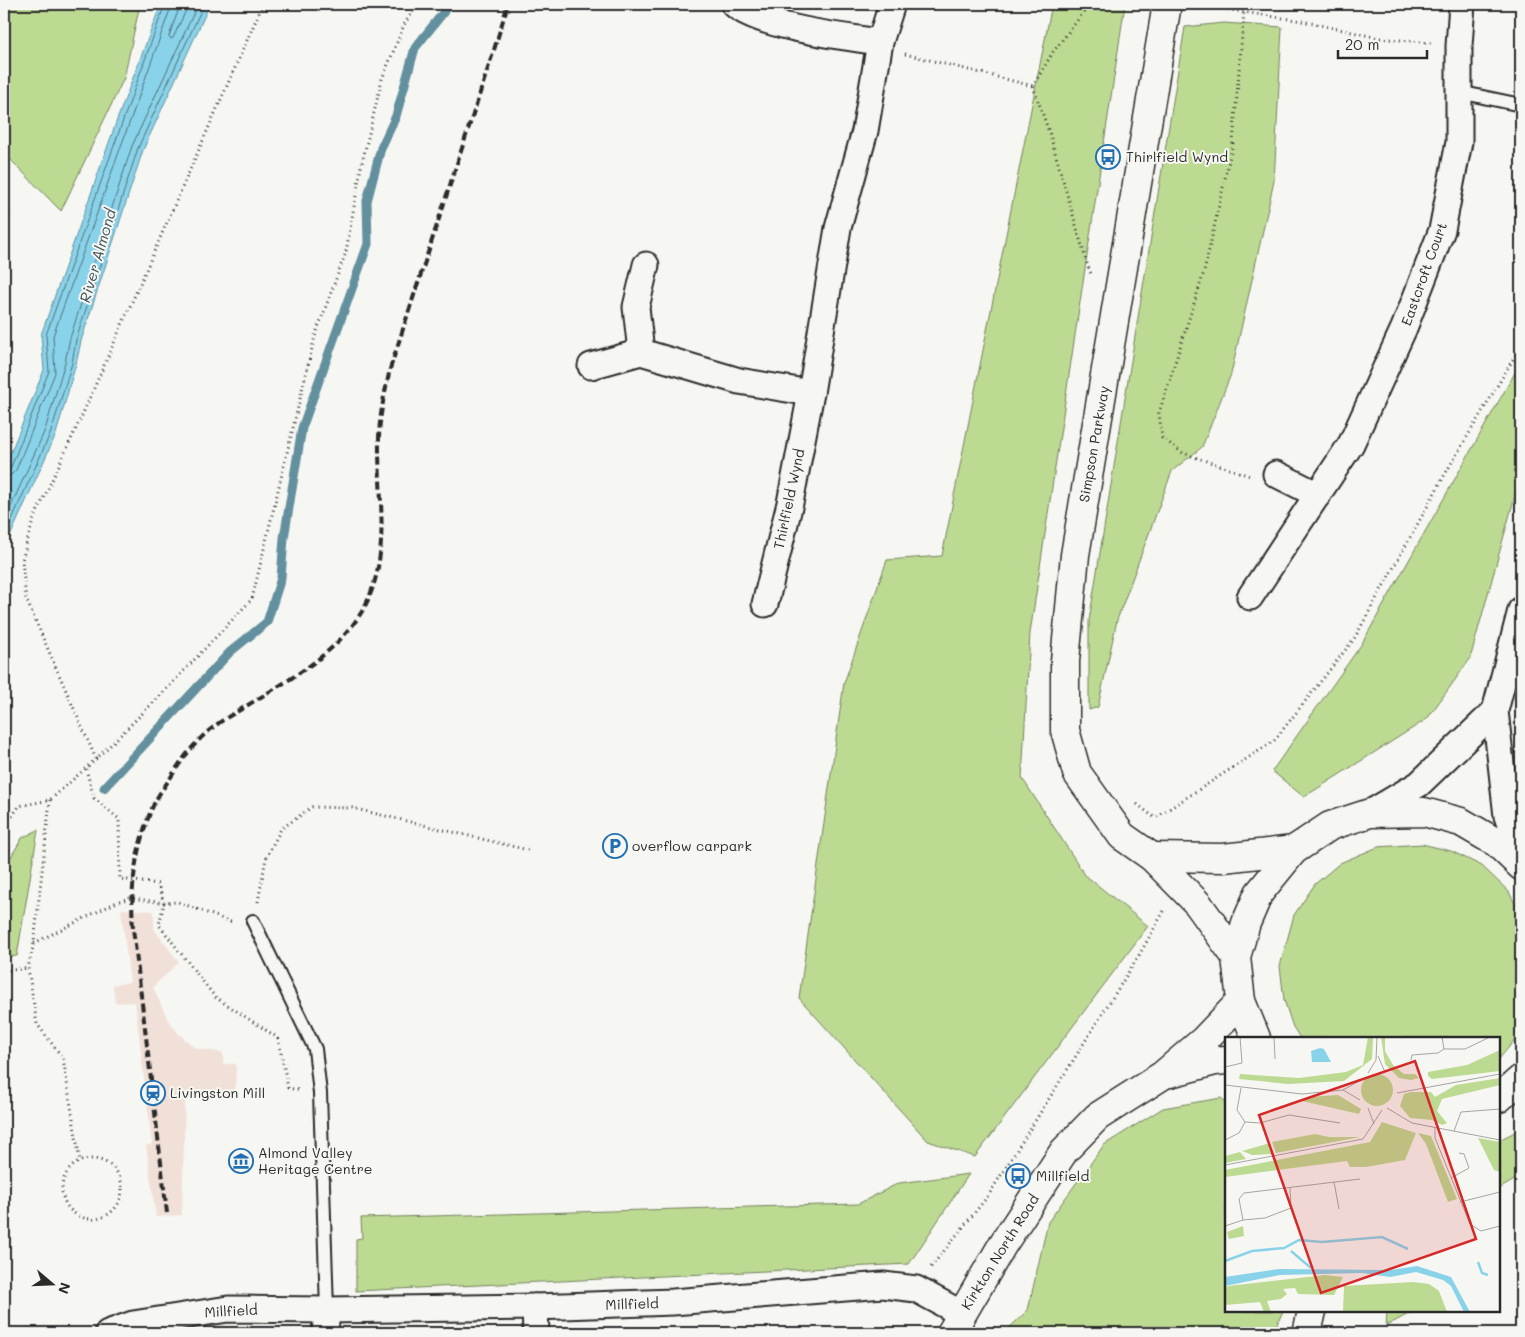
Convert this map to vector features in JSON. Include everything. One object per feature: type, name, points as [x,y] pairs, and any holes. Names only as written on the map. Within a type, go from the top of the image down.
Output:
[{"type":"main road","name":"Simpson Parkway","points":[[1167,4],[1075,555],[1065,660],[1065,730],[1077,772],[1122,836],[1152,858],[1198,904],[1236,956]]},
{"type":"main road","points":[[1256,1037],[1241,1001],[1236,956],[1246,923],[1259,893],[1294,850],[1330,826],[1370,814],[1424,812],[1461,822],[1497,843],[1521,866]]},
{"type":"main road","points":[[1152,858],[1223,858],[1294,850]]},
{"type":"main road","name":"Kirkton North Road","points":[[956,1323],[1003,1244],[1064,1150],[1096,1117],[1164,1075],[1204,1040],[1241,1001]]},
{"type":"main road","name":"Kirkton North Road","points":[[1164,1075],[1225,1060]]},
{"type":"main road","points":[[1500,1097],[1521,1079]]},
{"type":"main road","points":[[1307,1333],[1312,1312]]},
{"type":"street","points":[[734,4],[744,12],[794,28],[880,42]]},
{"type":"street","name":"Thirlfield Wynd","points":[[765,604],[790,503],[811,393],[838,228],[865,131],[880,42],[892,4]]},
{"type":"street","name":"Eastcroft Court","points":[[1250,596],[1351,444],[1404,328],[1442,230],[1459,142],[1459,46],[1462,4]]},
{"type":"street","points":[[641,352],[636,307],[646,265]]},
{"type":"street","points":[[591,366],[641,352],[739,381],[811,393]]},
{"type":"street","points":[[1276,474],[1318,495]]},
{"type":"street","points":[[1521,610],[1495,711],[1508,816],[1521,857]]},
{"type":"street","points":[[1370,814],[1418,784],[1495,711]]},
{"type":"street","name":"Millfield","points":[[108,1333],[133,1324],[228,1309],[326,1322],[535,1307],[673,1302],[882,1285],[916,1289],[956,1323]]},
{"type":"street","points":[[535,1307],[536,1333]]},
{"type":"lane","points":[[1459,92],[1521,105]]},
{"type":"lane","points":[[253,921],[315,1049],[320,1093],[326,1322]]},
{"type":"path","points":[[96,759],[26,600],[22,560],[33,520],[80,420],[263,4]]},
{"type":"path","points":[[4,828],[20,806],[50,800],[86,769],[158,698],[252,599],[315,336],[346,252],[361,167],[382,80],[405,23],[418,4]]},
{"type":"path","points":[[1090,4],[1053,52],[1033,86],[1050,135],[1088,267],[1095,284]]},
{"type":"path","points":[[1247,4],[1244,11],[1233,143],[1204,272],[1159,413],[1162,438],[1183,453],[1261,479],[1276,474]]},
{"type":"path","points":[[1198,5],[1302,21],[1379,38],[1459,46]]},
{"type":"path","points":[[880,42],[910,56],[1033,86]]},
{"type":"path","points":[[4,228],[10,214]]},
{"type":"path","points":[[1134,802],[1155,818],[1274,741],[1354,639],[1448,469],[1521,346]]},
{"type":"path","points":[[86,769],[94,798],[119,819],[120,879],[158,884],[164,903],[159,925],[215,997],[278,1038],[288,1088],[320,1093]]},
{"type":"path","points":[[50,800],[34,943],[28,968],[37,1024],[63,1058],[80,1161]]},
{"type":"path","points":[[34,943],[119,901],[131,898],[164,903],[178,902],[229,922],[253,921],[261,892],[266,858],[281,829],[312,806],[352,808],[528,850]]},
{"type":"path","points":[[916,1289],[940,1254],[988,1196],[1138,957],[1165,909]]},
{"type":"path","points":[[4,971],[28,968]]},
{"type":"path","points":[[90,1159],[108,1164],[115,1170],[120,1179],[122,1188],[121,1198],[117,1207],[101,1218],[91,1220],[81,1218],[65,1205],[61,1184],[71,1167],[80,1161],[90,1159]]},
{"type":"shaded area","points":[[121,909],[154,911],[154,929],[179,962],[153,987],[168,1020],[179,1034],[195,1048],[223,1053],[223,1064],[236,1064],[235,1097],[185,1096],[182,1215],[156,1217],[146,1146],[152,1144],[135,1002],[115,1003],[113,985],[130,982]]},
{"type":"green space","points":[[4,4],[140,4],[124,78],[61,211],[4,153]]},
{"type":"green space","points":[[1052,4],[1125,4],[1030,633],[1022,778],[1085,875],[1148,926],[975,1157],[928,1141],[799,998],[844,683],[887,560],[942,556]]},
{"type":"green space","points":[[1224,23],[1282,27],[1274,181],[1231,374],[1202,447],[1172,471],[1117,620],[1098,707],[1089,710],[1089,621],[1185,27]]},
{"type":"green space","points":[[1521,362],[1521,474],[1470,659],[1427,719],[1304,797],[1272,771],[1361,645]]},
{"type":"green space","points":[[38,830],[17,956],[4,957],[4,869],[22,838]]},
{"type":"green space","points":[[1422,844],[1451,851],[1482,866],[1509,892],[1521,915],[1521,1029],[1518,1036],[1500,1058],[1500,1037],[1299,1037],[1293,1027],[1284,1000],[1280,966],[1294,915],[1315,884],[1340,863],[1378,847]]},
{"type":"green space","points":[[1221,1098],[1225,1101],[1225,1312],[1283,1312],[1273,1333],[1004,1333],[1028,1310],[1048,1222],[1104,1145],[1163,1108]]},
{"type":"green space","points":[[1521,1129],[1521,1176],[1500,1188],[1500,1140]]},
{"type":"green space","points":[[969,1174],[909,1264],[356,1291],[356,1239],[362,1238],[361,1218],[858,1204],[899,1183]]},
{"type":"green space","points":[[1387,1312],[1412,1312],[1386,1326]]},
{"type":"water","name":"River Almond","points":[[161,4],[210,4],[143,150],[81,341],[56,434],[4,550],[4,469],[44,370],[41,335],[117,120]]},
{"type":"waterway","points":[[104,788],[230,652],[267,622],[281,578],[284,538],[302,428],[368,244],[367,201],[381,148],[396,116],[415,48],[448,4]]},
{"type":"railway","points":[[167,1213],[133,928],[132,897],[138,851],[142,836],[157,799],[180,763],[196,743],[221,721],[295,676],[328,651],[343,637],[366,604],[374,585],[381,544],[379,431],[390,369],[508,4]]},
{"type":"place","name":"Thirlfield Wynd","points":[[1108,157]]},
{"type":"place","name":"overflow carpark","points":[[615,846]]},
{"type":"place","name":"Livingston Mill","points":[[153,1093]]},
{"type":"place","name":"Almond Valley Heritage Centre","points":[[241,1161]]},
{"type":"place","name":"Millfield","points":[[1018,1176]]}]
